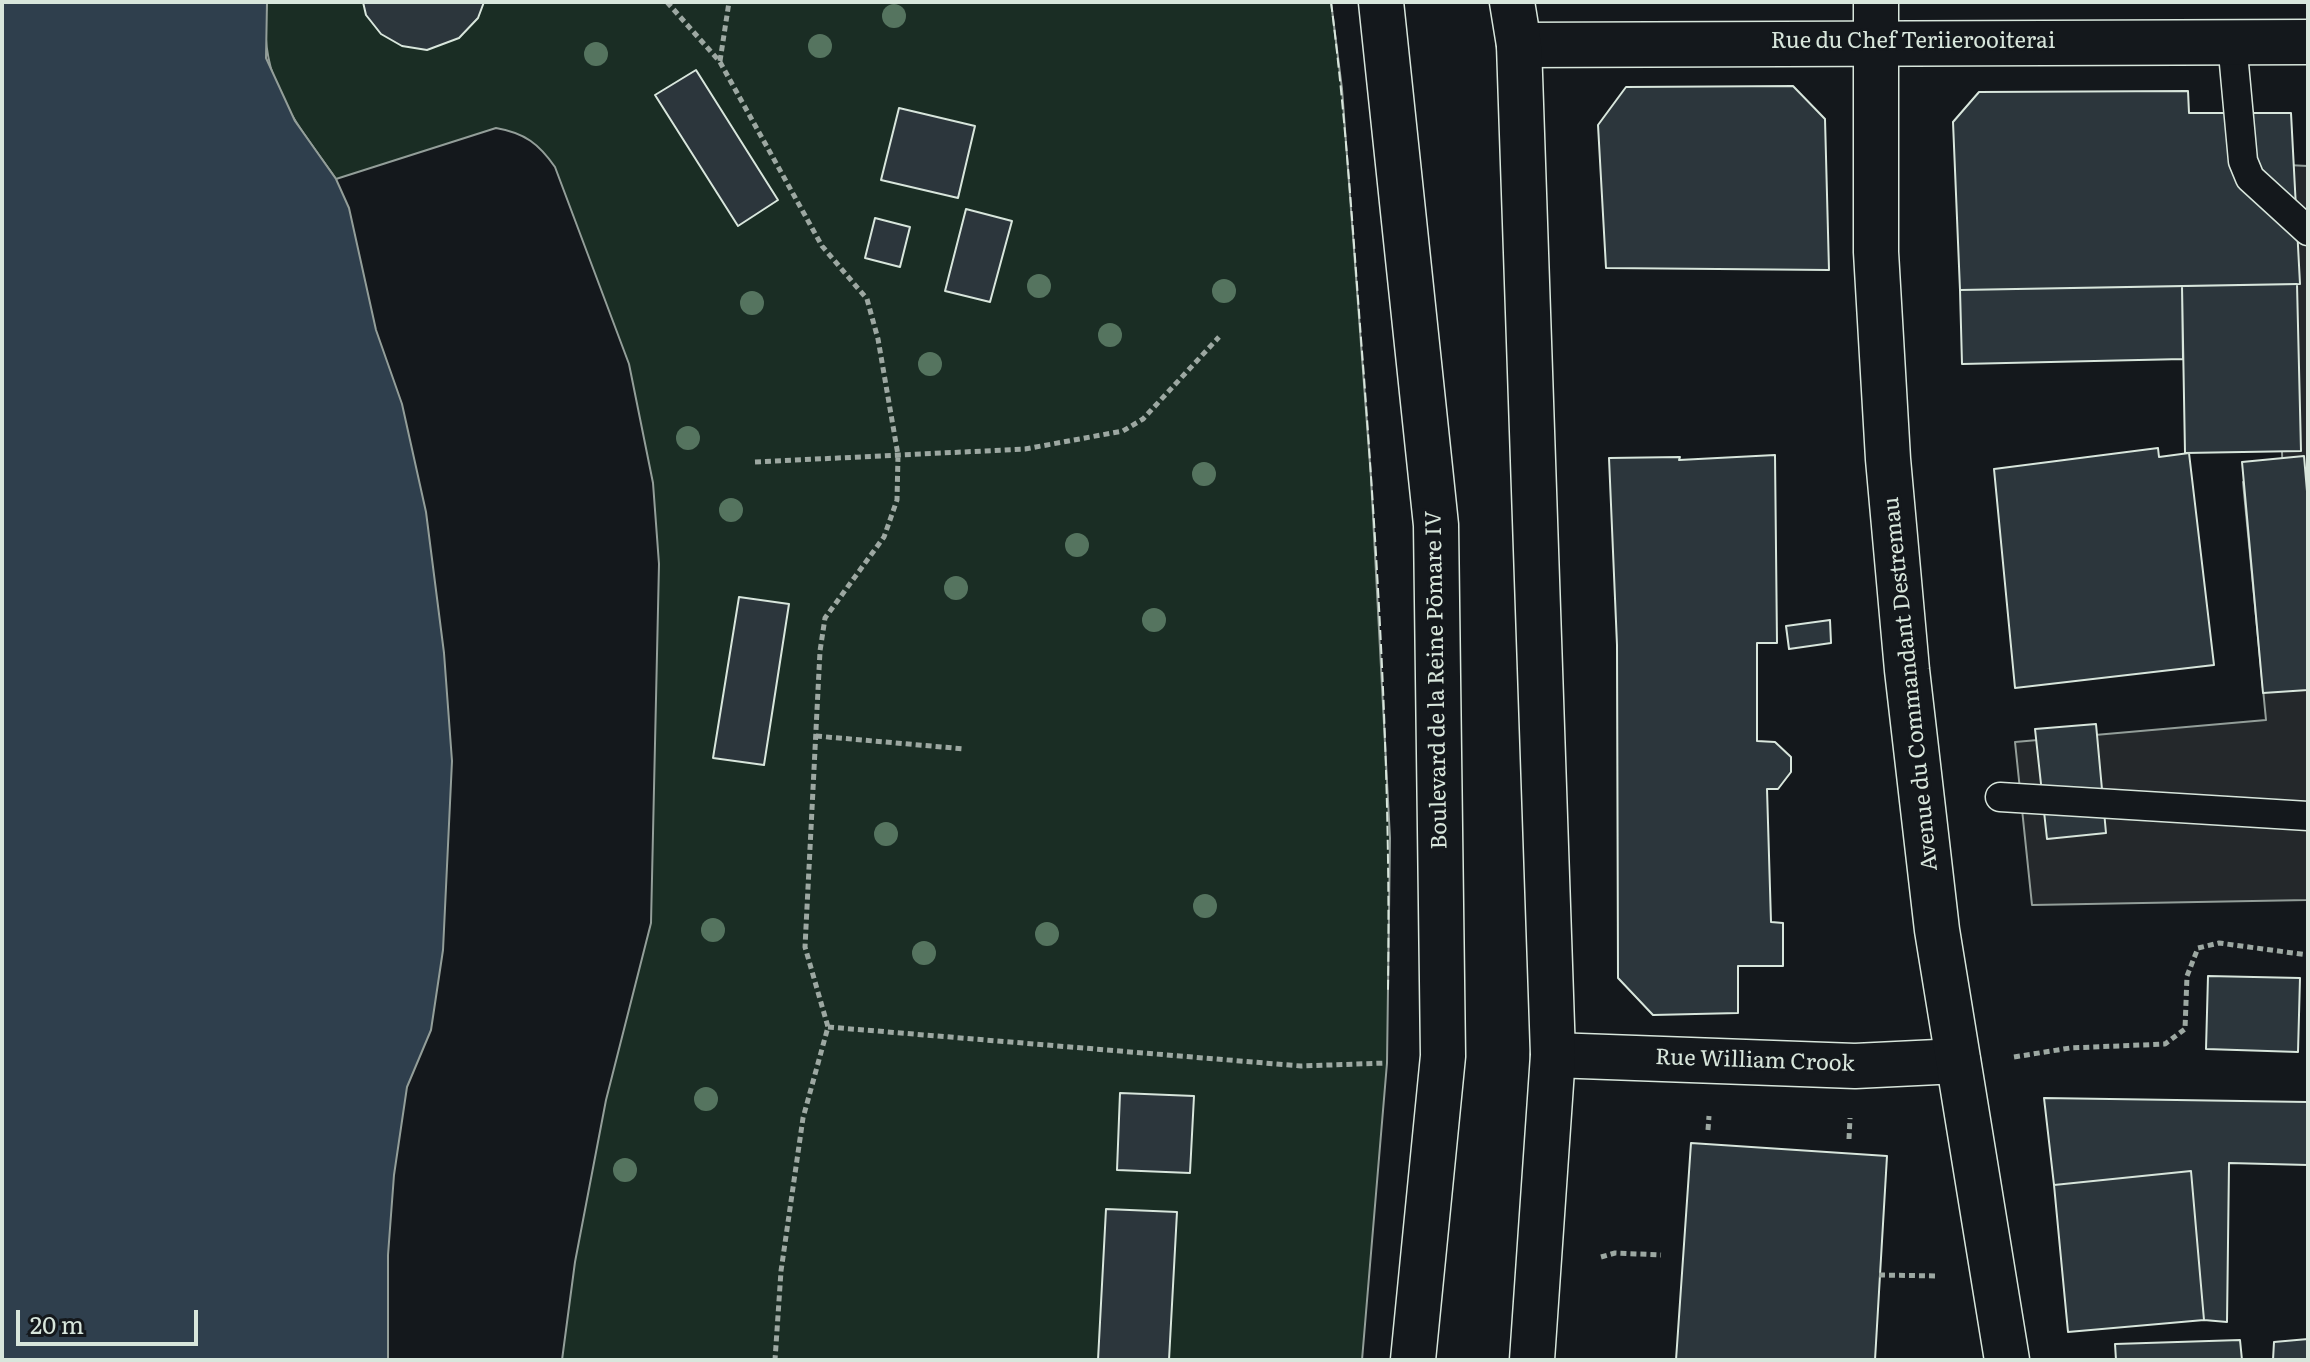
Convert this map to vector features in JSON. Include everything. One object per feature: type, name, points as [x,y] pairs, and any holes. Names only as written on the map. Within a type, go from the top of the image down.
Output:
[{"type":"main road","name":"Boulevard de la Reine Pōmare IV","points":[[1381,2],[1436,525],[1443,1056],[1413,1360]]},
{"type":"main road","points":[[1512,2],[1519,45],[1553,1055],[1532,1360]]},
{"type":"main road","name":"Rue du Chef Teriierooiterai","points":[[1519,45],[1876,22],[2232,42],[2308,42]]},
{"type":"main road","name":"Avenue du Commandant Destremau","points":[[1876,22],[1876,252],[1888,459],[1932,801],[1937,930],[2007,1360]]},
{"type":"main road","name":"Rue William Crook","points":[[1553,1055],[1855,1066],[1958,1061]]},
{"type":"lane","points":[[2232,42],[2243,161],[2250,178],[2308,231]]},
{"type":"lane","points":[[2000,797],[2308,816]]},
{"type":"path","points":[[667,2],[720,62],[822,246],[867,299],[878,339],[898,455],[894,518],[857,579],[825,618],[805,947],[828,1027],[803,1118],[781,1271],[775,1360]]},
{"type":"path","points":[[720,62],[729,2]]},
{"type":"path","points":[[755,462],[1025,449],[1123,431],[1143,419],[1219,337]]},
{"type":"path","points":[[816,736],[965,749]]},
{"type":"path","points":[[2015,1070],[2014,1054],[2165,1044],[2185,1029],[2187,976],[2198,948],[2219,943],[2308,955]]},
{"type":"path","points":[[828,1027],[1301,1066],[1443,1056]]},
{"type":"path","points":[[1601,1257],[1615,1253],[1661,1255]]},
{"type":"green space","points":[[267,2],[1331,2],[1342,89],[1371,478],[1390,838],[1387,1063],[1362,1360],[562,1360],[575,1262],[606,1100],[651,923],[659,564],[653,483],[629,364],[555,167],[543,152],[523,136],[496,128],[336,179],[293,117],[273,76],[265,30]]},
{"type":"shaded area","points":[[2224,162],[2308,166],[2308,900],[2032,905],[2015,742],[2266,720],[2243,482],[2283,481],[2280,394]]},
{"type":"water","points":[[2,2],[267,2],[266,58],[295,121],[336,179],[349,208],[376,330],[402,404],[426,512],[444,653],[452,761],[443,950],[431,1030],[407,1087],[394,1175],[388,1255],[388,1360],[2,1360]]},
{"type":"building","points":[[363,2],[484,2],[478,18],[459,38],[427,50],[402,46],[381,34],[366,15]]},
{"type":"building","points":[[696,70],[778,200],[738,226],[655,95]]},
{"type":"building","points":[[1793,86],[1825,119],[1829,270],[1606,268],[1598,125],[1626,87]]},
{"type":"building","points":[[2188,91],[2189,113],[2291,113],[2300,284],[1960,290],[1953,122],[1979,92]]},
{"type":"building","points":[[899,108],[975,126],[958,198],[881,180]]},
{"type":"building","points":[[966,209],[1012,221],[990,302],[945,291]]},
{"type":"building","points":[[875,218],[910,227],[900,267],[865,258]]},
{"type":"building","points":[[2297,284],[2301,451],[2185,453],[2182,286]]},
{"type":"building","points":[[2182,286],[2183,359],[1962,364],[1960,290]]},
{"type":"building","points":[[2158,448],[2159,457],[2189,453],[2214,665],[2015,688],[1994,469]]},
{"type":"building","points":[[1775,455],[1777,643],[1757,643],[1757,741],[1775,742],[1791,757],[1791,772],[1778,789],[1767,789],[1771,922],[1783,923],[1783,966],[1738,966],[1738,1013],[1653,1015],[1618,978],[1617,645],[1609,458],[1680,457],[1679,460]]},
{"type":"building","points":[[2304,456],[2308,503],[2308,690],[2263,693],[2242,462]]},
{"type":"building","points":[[739,597],[789,604],[764,765],[713,758]]},
{"type":"building","points":[[1830,620],[1831,643],[1789,649],[1786,626]]},
{"type":"building","points":[[2096,724],[2106,833],[2047,839],[2035,729]]},
{"type":"building","points":[[2208,976],[2300,978],[2298,1052],[2206,1049]]},
{"type":"building","points":[[1120,1093],[1194,1096],[1190,1173],[1117,1170]]},
{"type":"building","points":[[2044,1098],[2308,1102],[2308,1165],[2229,1163],[2227,1322],[2204,1320],[2191,1171],[2054,1185]]},
{"type":"building","points":[[1691,1143],[1887,1156],[1875,1360],[1676,1360]]},
{"type":"building","points":[[2191,1171],[2204,1320],[2068,1332],[2054,1185]]},
{"type":"building","points":[[1106,1209],[1177,1212],[1169,1360],[1098,1360]]},
{"type":"building","points":[[2308,1339],[2308,1360],[2273,1360],[2274,1342]]},
{"type":"building","points":[[2240,1340],[2242,1360],[2116,1360],[2115,1344]]},
{"type":"fence","points":[[1331,2],[1350,189],[1379,607],[1388,836],[1388,990]]}]
